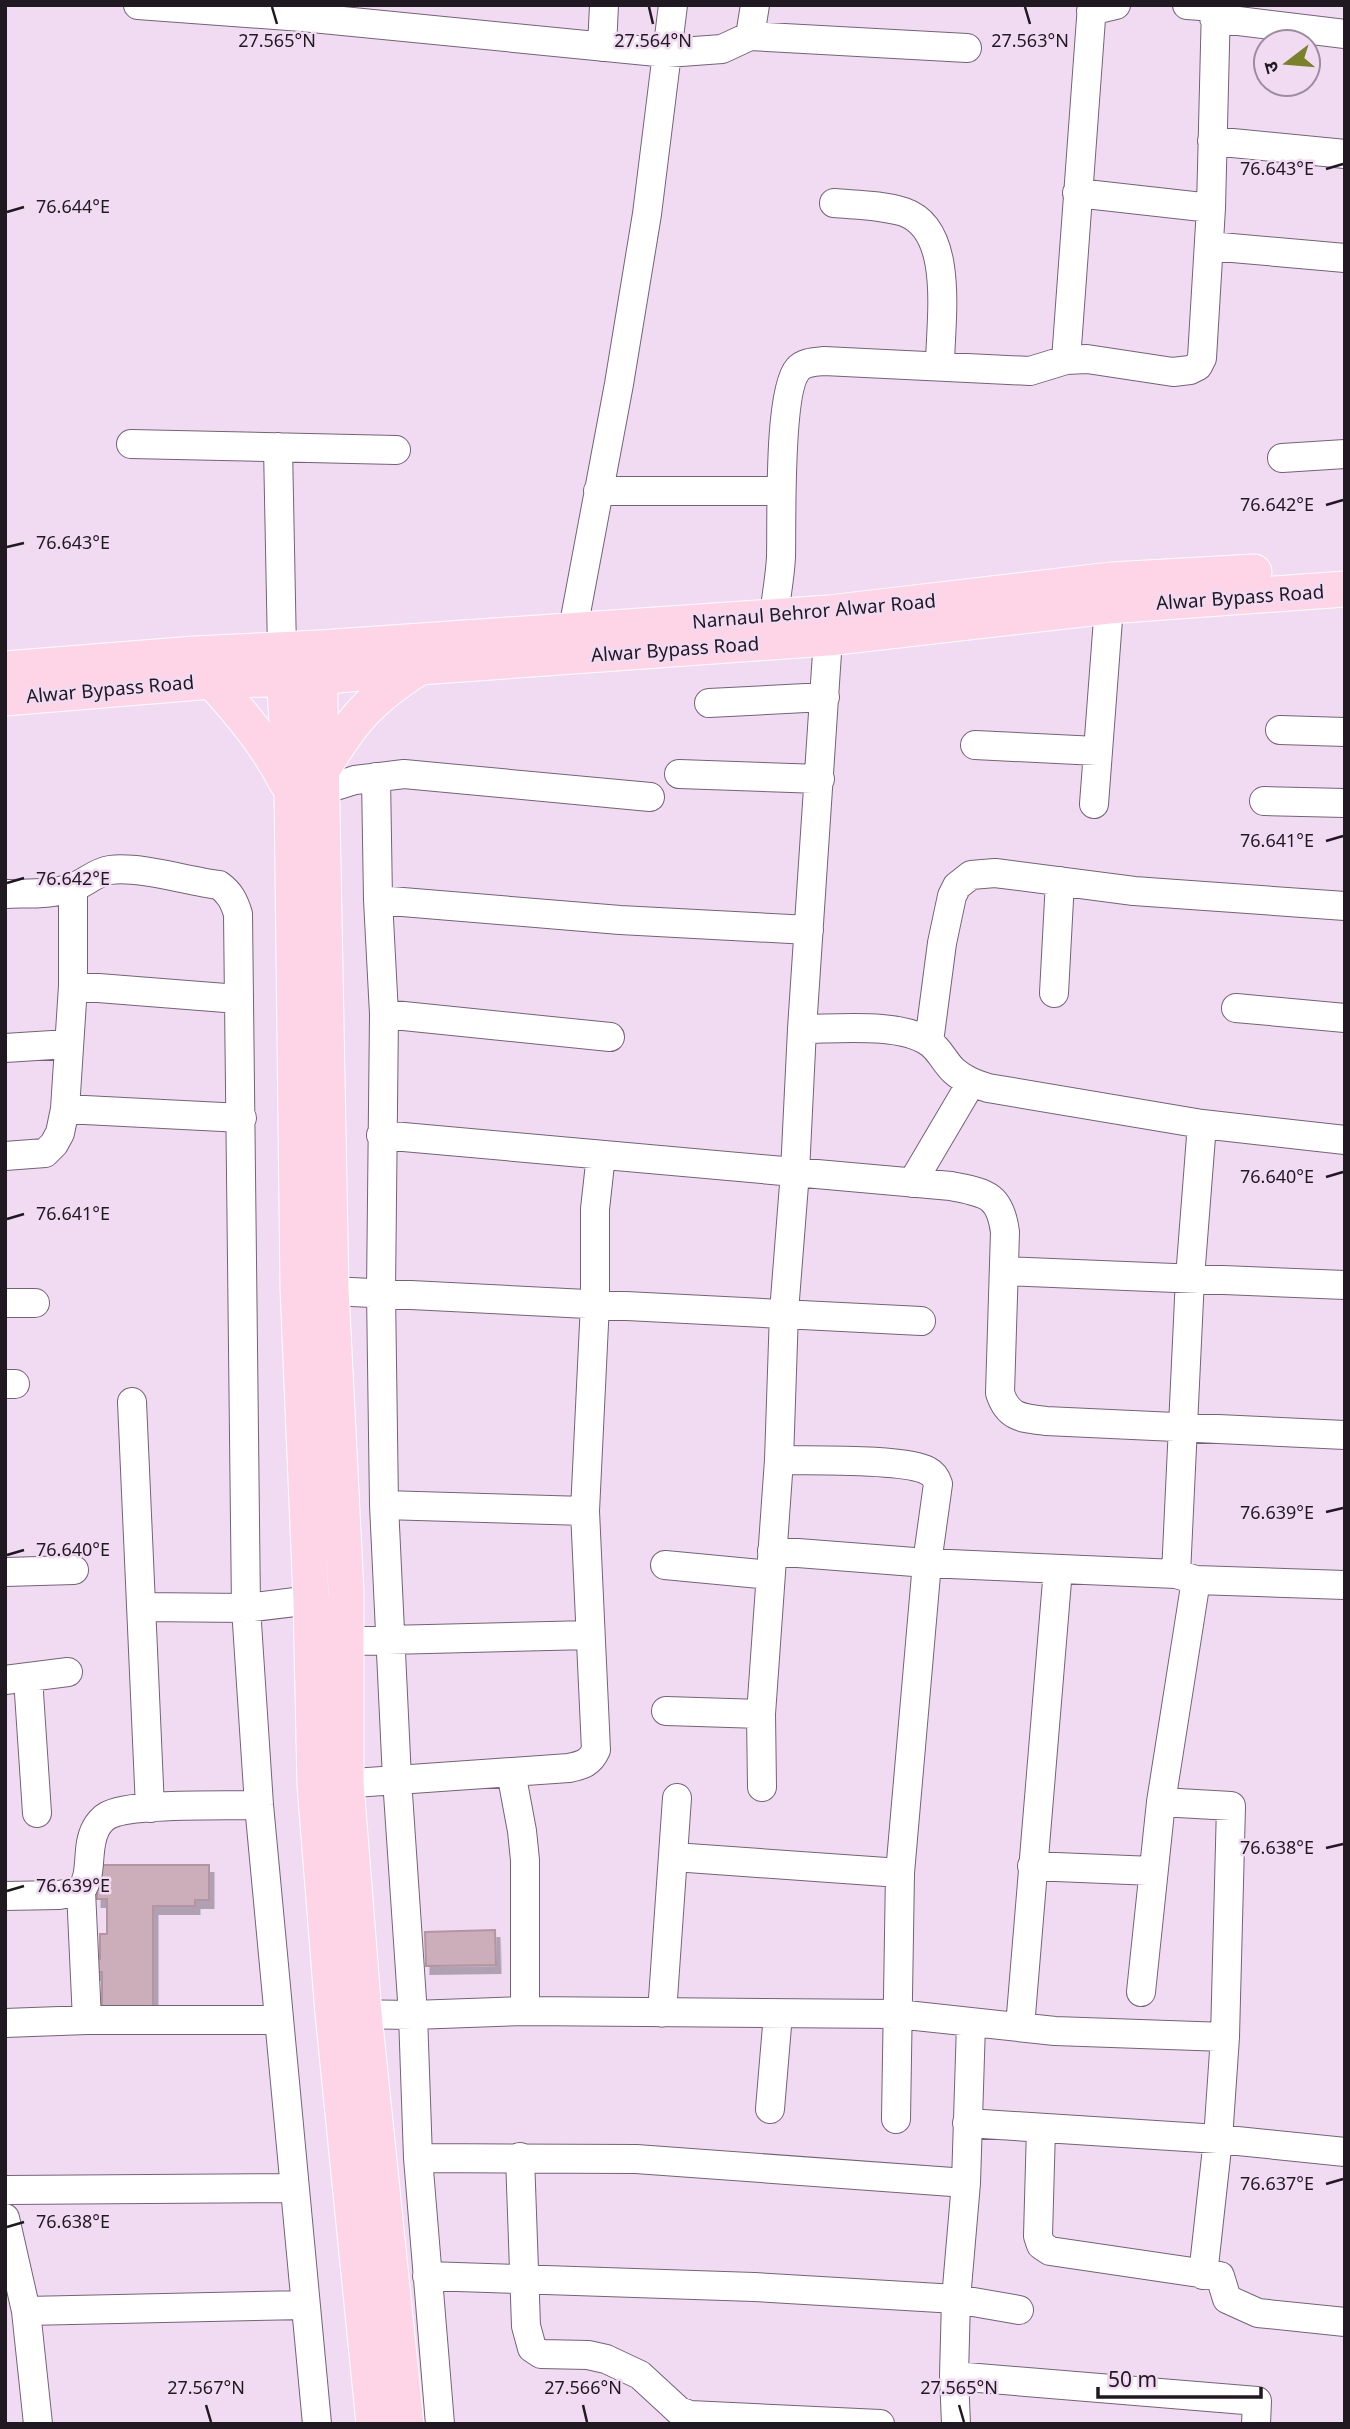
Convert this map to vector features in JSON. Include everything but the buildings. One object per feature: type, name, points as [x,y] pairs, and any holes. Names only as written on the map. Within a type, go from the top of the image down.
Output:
[{"type":"main road","name":"Narnaul Behror Alwar Road","points":[[283,664],[319,663],[573,629],[829,612],[1111,580],[1345,566]]},
{"type":"main road","name":"Alwar Bypass Road","points":[[319,663],[420,667],[828,638],[1108,606],[1345,589]]},
{"type":"main road","name":"Alwar Bypass Road","points":[[5,669],[194,654],[283,664]]},
{"type":"main road","points":[[319,663],[312,784],[315,1290],[310,1642],[331,1785],[374,2424]]},
{"type":"main road","name":"Alwar Bypass Road","points":[[5,698],[212,681],[283,664]]},
{"type":"main road","points":[[283,664],[312,784]]},
{"type":"main road","points":[[312,784],[346,730],[363,710],[420,667]]},
{"type":"main road","points":[[212,681],[274,756],[312,784]]},
{"type":"main road","points":[[315,1290],[347,1642],[331,1785]]},
{"type":"main road","points":[[348,2014],[406,2424]]},
{"type":"street","points":[[138,5],[450,18],[601,47],[667,53],[722,48],[750,36],[967,48]]},
{"type":"street","points":[[601,47],[604,5]]},
{"type":"street","points":[[573,629],[619,384],[647,214],[673,5]]},
{"type":"street","points":[[750,36],[755,5]]},
{"type":"street","points":[[1186,5],[1345,34]]},
{"type":"street","points":[[1066,360],[1077,193],[1100,7]]},
{"type":"street","points":[[774,616],[781,557],[780,491],[788,403],[792,381],[799,368],[809,362],[1030,371],[1066,360],[1087,359],[1172,372],[1198,366],[1202,358],[1211,208],[1215,10]]},
{"type":"street","points":[[1212,141],[1345,154]]},
{"type":"street","points":[[1077,193],[1211,208]]},
{"type":"street","points":[[834,203],[905,213],[917,219],[929,232],[937,247],[941,270],[940,366]]},
{"type":"street","points":[[1209,246],[1345,258]]},
{"type":"street","points":[[131,444],[396,450]]},
{"type":"street","points":[[278,447],[283,664]]},
{"type":"street","points":[[1282,458],[1345,454]]},
{"type":"street","points":[[598,491],[780,491]]},
{"type":"street","points":[[1094,804],[1108,606]]},
{"type":"street","points":[[762,1787],[761,1714],[779,1460],[784,1312],[828,638]]},
{"type":"street","points":[[709,703],[825,697]]},
{"type":"street","points":[[1280,730],[1345,732]]},
{"type":"street","points":[[975,745],[1097,751]]},
{"type":"street","points":[[312,784],[341,783],[404,774],[650,797]]},
{"type":"street","points":[[679,774],[820,779]]},
{"type":"street","points":[[376,776],[378,900],[384,1014],[380,1292],[384,1506],[397,1779],[413,2015],[418,2158],[440,2424]]},
{"type":"street","points":[[1264,801],[1345,803]]},
{"type":"street","points":[[5,894],[44,893],[73,888],[94,875],[117,869],[219,885],[234,901],[238,914],[247,1608],[259,1805],[317,2424]]},
{"type":"street","points":[[929,1042],[942,943],[952,896],[957,886],[971,875],[982,873],[1156,893],[1345,906]]},
{"type":"street","points":[[1054,993],[1060,881]]},
{"type":"street","points":[[5,1156],[45,1153],[60,1133],[65,1109],[73,986],[73,888]]},
{"type":"street","points":[[378,900],[620,920],[809,930]]},
{"type":"street","points":[[73,986],[238,999]]},
{"type":"street","points":[[1236,1008],[1345,1018]]},
{"type":"street","points":[[384,1014],[610,1037]]},
{"type":"street","points":[[802,1029],[880,1030],[909,1034],[929,1042],[954,1071],[971,1083],[1002,1090],[1202,1124],[1345,1140]]},
{"type":"street","points":[[5,1048],[68,1044]]},
{"type":"street","points":[[912,1182],[971,1083]]},
{"type":"street","points":[[65,1109],[242,1118]]},
{"type":"street","points":[[1141,1992],[1186,1577],[1184,1427],[1190,1278],[1202,1124]]},
{"type":"street","points":[[381,1135],[912,1182],[988,1195],[996,1202],[1003,1215],[1005,1232],[1000,1393],[1011,1413],[1023,1418],[1046,1421],[1345,1435]]},
{"type":"street","points":[[331,1785],[569,1768],[583,1765],[592,1759],[596,1750],[585,1511],[595,1303],[595,1209],[601,1155]]},
{"type":"street","points":[[1004,1271],[1345,1284]]},
{"type":"street","points":[[315,1290],[921,1321]]},
{"type":"street","points":[[5,1303],[36,1303]]},
{"type":"street","points":[[132,1402],[150,1808]]},
{"type":"street","points":[[779,1460],[913,1466],[930,1471],[935,1476],[938,1492],[928,1563],[900,1873],[896,2119]]},
{"type":"street","points":[[384,1506],[585,1511]]},
{"type":"street","points":[[665,1565],[928,1563],[1345,1585]]},
{"type":"street","points":[[1020,2027],[1058,1569]]},
{"type":"street","points":[[5,1572],[74,1570]]},
{"type":"street","points":[[142,1607],[247,1608],[311,1600]]},
{"type":"street","points":[[347,1642],[590,1635]]},
{"type":"street","points":[[37,1813],[17,1679],[68,1672]]},
{"type":"street","points":[[666,1711],[761,1714]]},
{"type":"street","points":[[511,1772],[521,1820],[525,1860],[524,2011]]},
{"type":"street","points":[[662,2013],[677,1798]]},
{"type":"street","points":[[1161,1802],[1231,1807],[1225,2037],[1218,2139],[1203,2275]]},
{"type":"street","points":[[87,2020],[81,1891],[87,1883],[91,1844],[97,1826],[105,1816],[120,1811],[150,1808],[259,1805]]},
{"type":"street","points":[[674,1857],[900,1873]]},
{"type":"street","points":[[1032,1866],[1153,1871]]},
{"type":"street","points":[[5,1896],[59,1895],[81,1891]]},
{"type":"street","points":[[348,2014],[413,2015],[524,2011],[897,2014],[1055,2031],[1225,2037]]},
{"type":"street","points":[[770,2109],[778,2014]]},
{"type":"street","points":[[5,2023],[278,2020]]},
{"type":"street","points":[[956,2424],[956,2299],[966,2183],[971,2024]]},
{"type":"street","points":[[967,2123],[1218,2139],[1345,2152]]},
{"type":"street","points":[[1041,2128],[1038,2227],[1041,2245],[1059,2254],[1220,2276],[1227,2299],[1258,2314],[1345,2322]]},
{"type":"street","points":[[520,2157],[528,2337],[533,2348],[541,2354],[606,2358],[640,2375],[679,2412],[690,2415],[880,2424]]},
{"type":"street","points":[[418,2158],[636,2159],[966,2183]]},
{"type":"street","points":[[5,2190],[294,2188]]},
{"type":"street","points":[[7,2232],[26,2311],[18,2365],[38,2424]]},
{"type":"street","points":[[427,2276],[677,2284],[956,2299],[1019,2310]]},
{"type":"street","points":[[26,2311],[305,2305]]},
{"type":"street","points":[[954,2376],[1257,2402],[1256,2424]]}]
